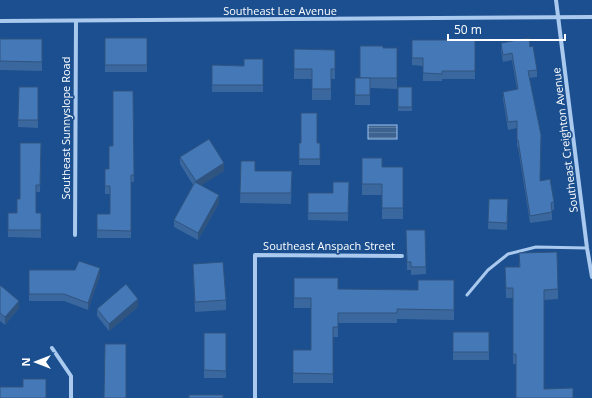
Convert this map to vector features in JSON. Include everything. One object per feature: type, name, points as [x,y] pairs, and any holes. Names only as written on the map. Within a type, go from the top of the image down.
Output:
[{"type":"street","name":"Southeast Creighton Avenue","points":[[556,0],[587,248],[592,277]]},
{"type":"street","name":"Southeast Lee Avenue","points":[[0,20],[76,21],[592,17]]},
{"type":"street","name":"Southeast Sunnyslope Road","points":[[75,235],[76,21]]},
{"type":"street","name":"Southeast Anspach Street","points":[[255,398],[255,255],[402,256]]},
{"type":"street","points":[[52,348],[71,376],[71,398]]},
{"type":"lane","points":[[466,295],[488,270],[508,254],[536,247],[587,248]]},
{"type":"water","points":[[368,125],[397,125],[397,139],[368,139]]},
{"type":"building","points":[[105,38],[147,38],[147,65],[105,65]]},
{"type":"building","points":[[529,38],[530,47],[533,46],[537,70],[528,71],[541,135],[540,181],[550,179],[554,202],[551,203],[552,212],[530,216],[517,140],[517,121],[508,122],[503,92],[518,89],[512,53],[503,55],[501,43]]},
{"type":"building","points":[[0,39],[42,39],[42,62],[0,61]]},
{"type":"building","points":[[412,40],[475,40],[475,71],[442,71],[442,74],[423,73],[423,58],[412,58]]},
{"type":"building","points":[[360,46],[383,46],[383,48],[397,48],[397,78],[360,78]]},
{"type":"building","points":[[294,49],[335,50],[335,69],[331,69],[331,89],[312,89],[312,69],[294,69]]},
{"type":"building","points":[[244,59],[263,59],[263,85],[212,85],[212,65],[244,66]]},
{"type":"building","points":[[355,78],[370,78],[370,95],[355,95]]},
{"type":"building","points":[[19,87],[38,87],[38,120],[18,120]]},
{"type":"building","points":[[398,87],[412,87],[412,107],[398,107]]},
{"type":"building","points":[[113,91],[133,91],[134,175],[131,175],[131,231],[97,230],[97,214],[110,214],[110,186],[105,186],[105,169],[109,169],[109,146],[113,146]]},
{"type":"building","points":[[301,113],[317,113],[317,143],[320,143],[320,159],[299,159],[299,143],[301,143]]},
{"type":"building","points":[[209,139],[224,163],[196,181],[180,157]]},
{"type":"building","points":[[20,143],[41,143],[40,185],[36,185],[36,213],[41,213],[41,230],[8,230],[8,213],[17,213],[17,199],[20,199]]},
{"type":"building","points":[[362,158],[382,158],[382,167],[403,167],[403,208],[382,208],[382,184],[362,184]]},
{"type":"building","points":[[241,161],[255,161],[255,171],[292,171],[291,193],[240,193]]},
{"type":"building","points":[[195,182],[219,195],[198,233],[174,220]]},
{"type":"building","points":[[333,182],[349,182],[348,213],[308,213],[308,193],[333,193]]},
{"type":"building","points":[[489,199],[508,199],[507,223],[488,222]]},
{"type":"building","points":[[406,230],[425,230],[426,267],[411,267],[411,262],[407,262]]},
{"type":"building","points":[[557,252],[558,289],[544,290],[544,389],[573,388],[573,398],[516,398],[516,354],[513,354],[513,288],[506,288],[505,267],[520,267],[519,253]]},
{"type":"building","points":[[79,261],[100,268],[88,303],[64,294],[29,294],[29,270],[75,270]]},
{"type":"building","points":[[223,262],[226,300],[195,302],[193,264]]},
{"type":"building","points":[[294,278],[338,278],[338,289],[418,290],[418,280],[454,280],[454,310],[397,309],[397,313],[338,313],[338,327],[333,327],[333,374],[293,373],[293,350],[311,350],[311,298],[294,298]]},
{"type":"building","points":[[126,284],[138,299],[109,324],[97,309]]},
{"type":"building","points":[[0,285],[19,301],[5,317],[0,313]]},
{"type":"building","points":[[453,332],[489,332],[489,352],[453,352]]},
{"type":"building","points":[[204,333],[226,333],[226,371],[204,370]]},
{"type":"building","points":[[105,344],[126,344],[126,398],[104,398]]},
{"type":"building","points":[[23,379],[46,379],[46,398],[0,398],[0,387],[23,387]]},
{"type":"building","points":[[189,395],[223,395],[223,398],[189,398]]}]
